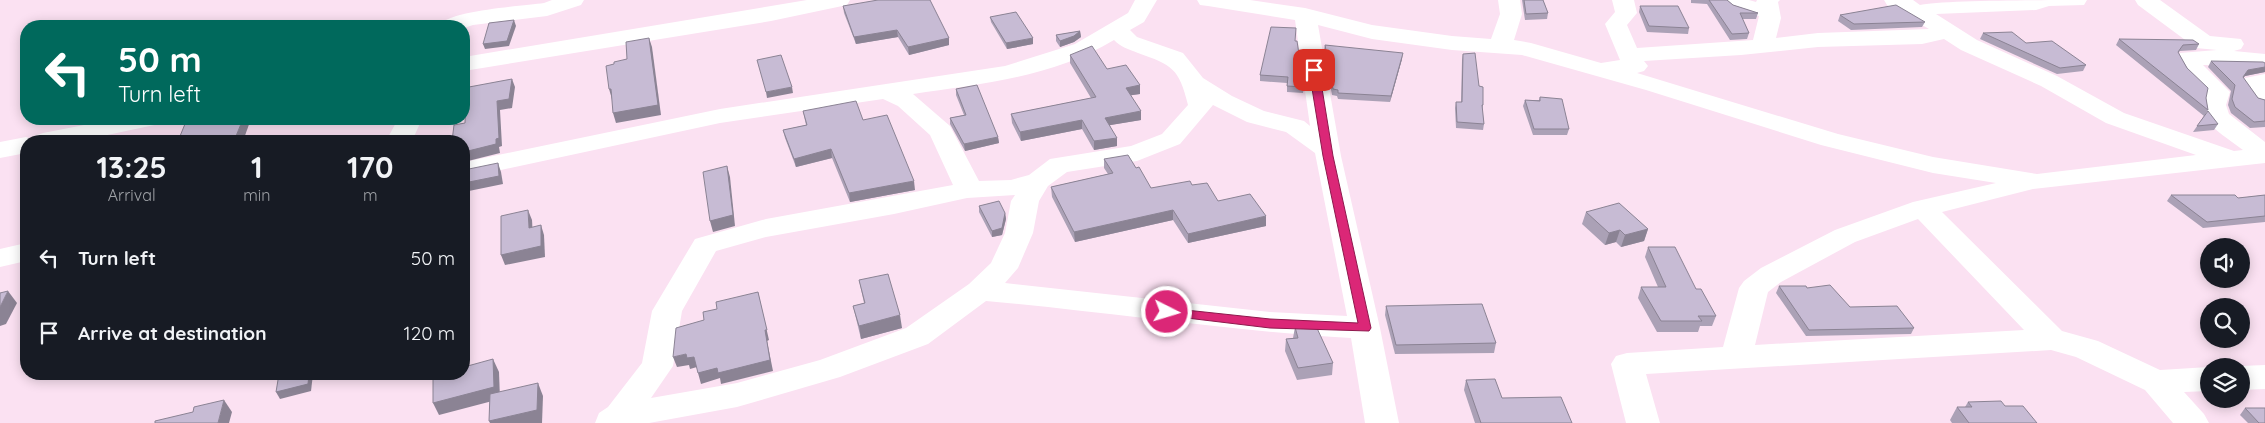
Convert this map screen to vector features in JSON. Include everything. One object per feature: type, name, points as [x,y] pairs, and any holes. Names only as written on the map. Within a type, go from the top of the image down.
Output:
[{"type":"street","points":[[467,20],[547,9],[573,0]]},
{"type":"street","points":[[470,63],[770,14],[839,0]]},
{"type":"street","points":[[470,169],[720,116],[1008,73],[1083,49],[1136,17],[1146,0]]},
{"type":"street","points":[[1208,0],[1305,15],[1372,32],[1452,44],[1523,48],[1830,140],[1933,165],[2036,182]]},
{"type":"street","points":[[1500,47],[1511,14],[1510,0]]},
{"type":"street","points":[[1598,69],[1636,66],[1628,55],[1616,24],[1626,12],[1623,0]]},
{"type":"street","points":[[1731,0],[1746,7],[1769,6],[1770,18],[1763,45]]},
{"type":"street","points":[[1895,0],[1933,18],[1969,44],[2049,81],[2115,118],[2166,137],[2235,158]]},
{"type":"street","points":[[1628,55],[1818,40],[1933,18],[1967,5],[2076,0]]},
{"type":"street","points":[[2146,0],[2204,43],[2262,60]]},
{"type":"street","points":[[1305,15],[1327,150],[1365,328],[1382,423]]},
{"type":"street","points":[[1116,30],[1129,42],[1175,58],[1195,83],[1223,101],[1256,117],[1295,126],[1327,150]]},
{"type":"street","points":[[2262,60],[2225,57],[2188,58],[2193,68],[2218,92],[2214,105],[2217,117],[2265,155]]},
{"type":"street","points":[[2262,60],[2253,83],[2265,98]]},
{"type":"street","points":[[615,420],[657,366],[667,311],[705,245],[731,236],[967,190],[1025,190],[1059,165],[1137,153],[1171,140],[1201,106],[1195,83]]},
{"type":"street","points":[[884,90],[907,101],[941,131],[965,179],[967,190]]},
{"type":"street","points":[[72,135],[121,125]]},
{"type":"street","points":[[0,150],[20,146]]},
{"type":"street","points":[[1736,357],[1754,288],[1770,275],[1845,236],[1923,208],[2036,182],[2265,155]]},
{"type":"street","points":[[615,420],[737,395],[829,369],[917,336],[980,291],[1003,268],[1019,233],[1025,190]]},
{"type":"street","points":[[1923,208],[2051,339]]},
{"type":"street","points":[[0,258],[20,253]]},
{"type":"street","points":[[980,291],[1059,298],[1270,323],[1365,328]]},
{"type":"street","points":[[1643,423],[1627,364],[2051,339],[2087,349],[2156,382],[2192,423]]},
{"type":"street","points":[[2250,378],[2265,377]]},
{"type":"street","points":[[2156,382],[2200,380]]},
{"type":"building","points":[[878,0],[930,0],[949,38],[908,47],[897,30],[854,37],[843,6]]},
{"type":"building","points":[[1524,0],[1543,0],[1548,13],[1526,14]]},
{"type":"building","points":[[1709,0],[1727,0],[1733,5],[1758,13],[1740,13],[1749,33],[1732,34]]},
{"type":"building","points":[[1896,5],[1925,22],[1854,24],[1840,15]]},
{"type":"building","points":[[1640,6],[1678,6],[1689,28],[1649,26]]},
{"type":"building","points":[[1016,12],[1033,38],[1006,43],[990,17]]},
{"type":"building","points":[[514,20],[507,41],[483,44],[489,23]]},
{"type":"building","points":[[1271,27],[1296,28],[1295,41],[1297,41],[1304,87],[1287,86],[1288,77],[1260,75]]},
{"type":"building","points":[[1080,31],[1074,36],[1060,41],[1056,35]]},
{"type":"building","points":[[2012,32],[2026,43],[2052,41],[2086,65],[2060,68],[1983,33]]},
{"type":"building","points":[[649,38],[658,105],[613,113],[611,89],[609,89],[606,66],[627,59],[626,42]]},
{"type":"building","points":[[2119,39],[2193,40],[2199,44],[2183,45],[2178,52],[2187,68],[2208,88],[2206,98],[2208,110]]},
{"type":"building","points":[[1325,45],[1403,53],[1391,96],[1338,93],[1338,90],[1333,89]]},
{"type":"building","points":[[1092,46],[1107,69],[1126,65],[1140,85],[1126,88],[1141,111],[1105,118],[1117,138],[1094,141],[1082,120],[1020,132],[1011,114],[1096,97],[1070,55]]},
{"type":"building","points":[[1475,53],[1479,86],[1483,87],[1484,124],[1457,122],[1456,102],[1462,102],[1463,54]]},
{"type":"building","points":[[781,55],[792,87],[766,92],[757,60]]},
{"type":"building","points":[[2211,61],[2265,63],[2265,67],[2248,70],[2243,77],[2258,98],[2265,100],[2265,121],[2254,122],[2235,107],[2232,99],[2235,85]]},
{"type":"building","points":[[512,79],[509,99],[497,101],[499,138],[496,139],[496,144],[470,150],[470,135],[453,135],[454,125],[470,125],[470,87]]},
{"type":"building","points":[[977,85],[998,137],[964,144],[950,118],[966,115],[956,89]]},
{"type":"building","points":[[1540,97],[1562,99],[1569,129],[1534,129],[1525,100],[1540,101]]},
{"type":"building","points":[[856,101],[863,120],[887,115],[914,181],[849,193],[831,149],[794,159],[783,130],[807,125],[803,111]]},
{"type":"building","points":[[2208,111],[2218,124],[2197,126]]},
{"type":"building","points":[[185,125],[241,125],[236,135],[180,135]]},
{"type":"building","points":[[1128,155],[1136,168],[1139,167],[1151,188],[1190,181],[1192,185],[1207,183],[1218,201],[1250,194],[1266,216],[1188,234],[1173,210],[1074,232],[1051,187],[1113,173],[1104,159]]},
{"type":"building","points":[[498,163],[499,176],[470,182],[470,169]]},
{"type":"building","points":[[727,166],[733,215],[710,221],[703,172]]},
{"type":"building","points":[[2171,195],[2235,195],[2238,198],[2265,195],[2265,216],[2207,222]]},
{"type":"building","points":[[999,201],[1005,213],[1002,228],[992,231],[979,206]]},
{"type":"building","points":[[1619,203],[1648,229],[1625,235],[1620,230],[1609,233],[1586,212]]},
{"type":"building","points":[[528,210],[529,228],[541,225],[541,246],[501,255],[501,216]]},
{"type":"building","points":[[1648,247],[1675,247],[1696,289],[1701,289],[1716,316],[1698,316],[1702,321],[1661,321],[1641,287],[1666,287]]},
{"type":"building","points":[[888,274],[900,315],[859,326],[853,306],[865,303],[859,280]]},
{"type":"building","points":[[1830,285],[1850,307],[1897,306],[1914,328],[1809,330],[1779,286],[1806,286],[1807,288]]},
{"type":"building","points":[[8,291],[0,307],[0,293]]},
{"type":"building","points":[[758,292],[767,330],[765,330],[770,360],[718,373],[717,368],[698,373],[694,357],[687,358],[686,354],[673,357],[676,328],[704,320],[703,312],[717,309],[716,302]]},
{"type":"building","points":[[1482,304],[1496,343],[1396,345],[1386,306]]},
{"type":"building","points":[[1316,326],[1333,363],[1298,368],[1286,339],[1298,338],[1295,327]]},
{"type":"building","points":[[493,359],[494,387],[433,403],[433,380],[470,380],[470,365]]},
{"type":"building","points":[[1495,379],[1502,398],[1561,397],[1572,423],[1481,423],[1466,380]]},
{"type":"building","points":[[278,380],[308,380],[308,384],[276,392]]},
{"type":"building","points":[[538,383],[537,410],[489,421],[490,394]]},
{"type":"building","points":[[224,400],[218,423],[155,423],[155,421],[193,412],[194,407]]},
{"type":"building","points":[[2001,401],[2005,406],[2023,406],[2037,423],[1969,423],[1957,407],[1972,407],[1968,402]]},
{"type":"building","points":[[2245,408],[2265,408],[2265,423],[2259,423]]},
{"type":"route","points":[[1167,312],[1270,323],[1365,328],[1328,156],[1314,70]]}]
